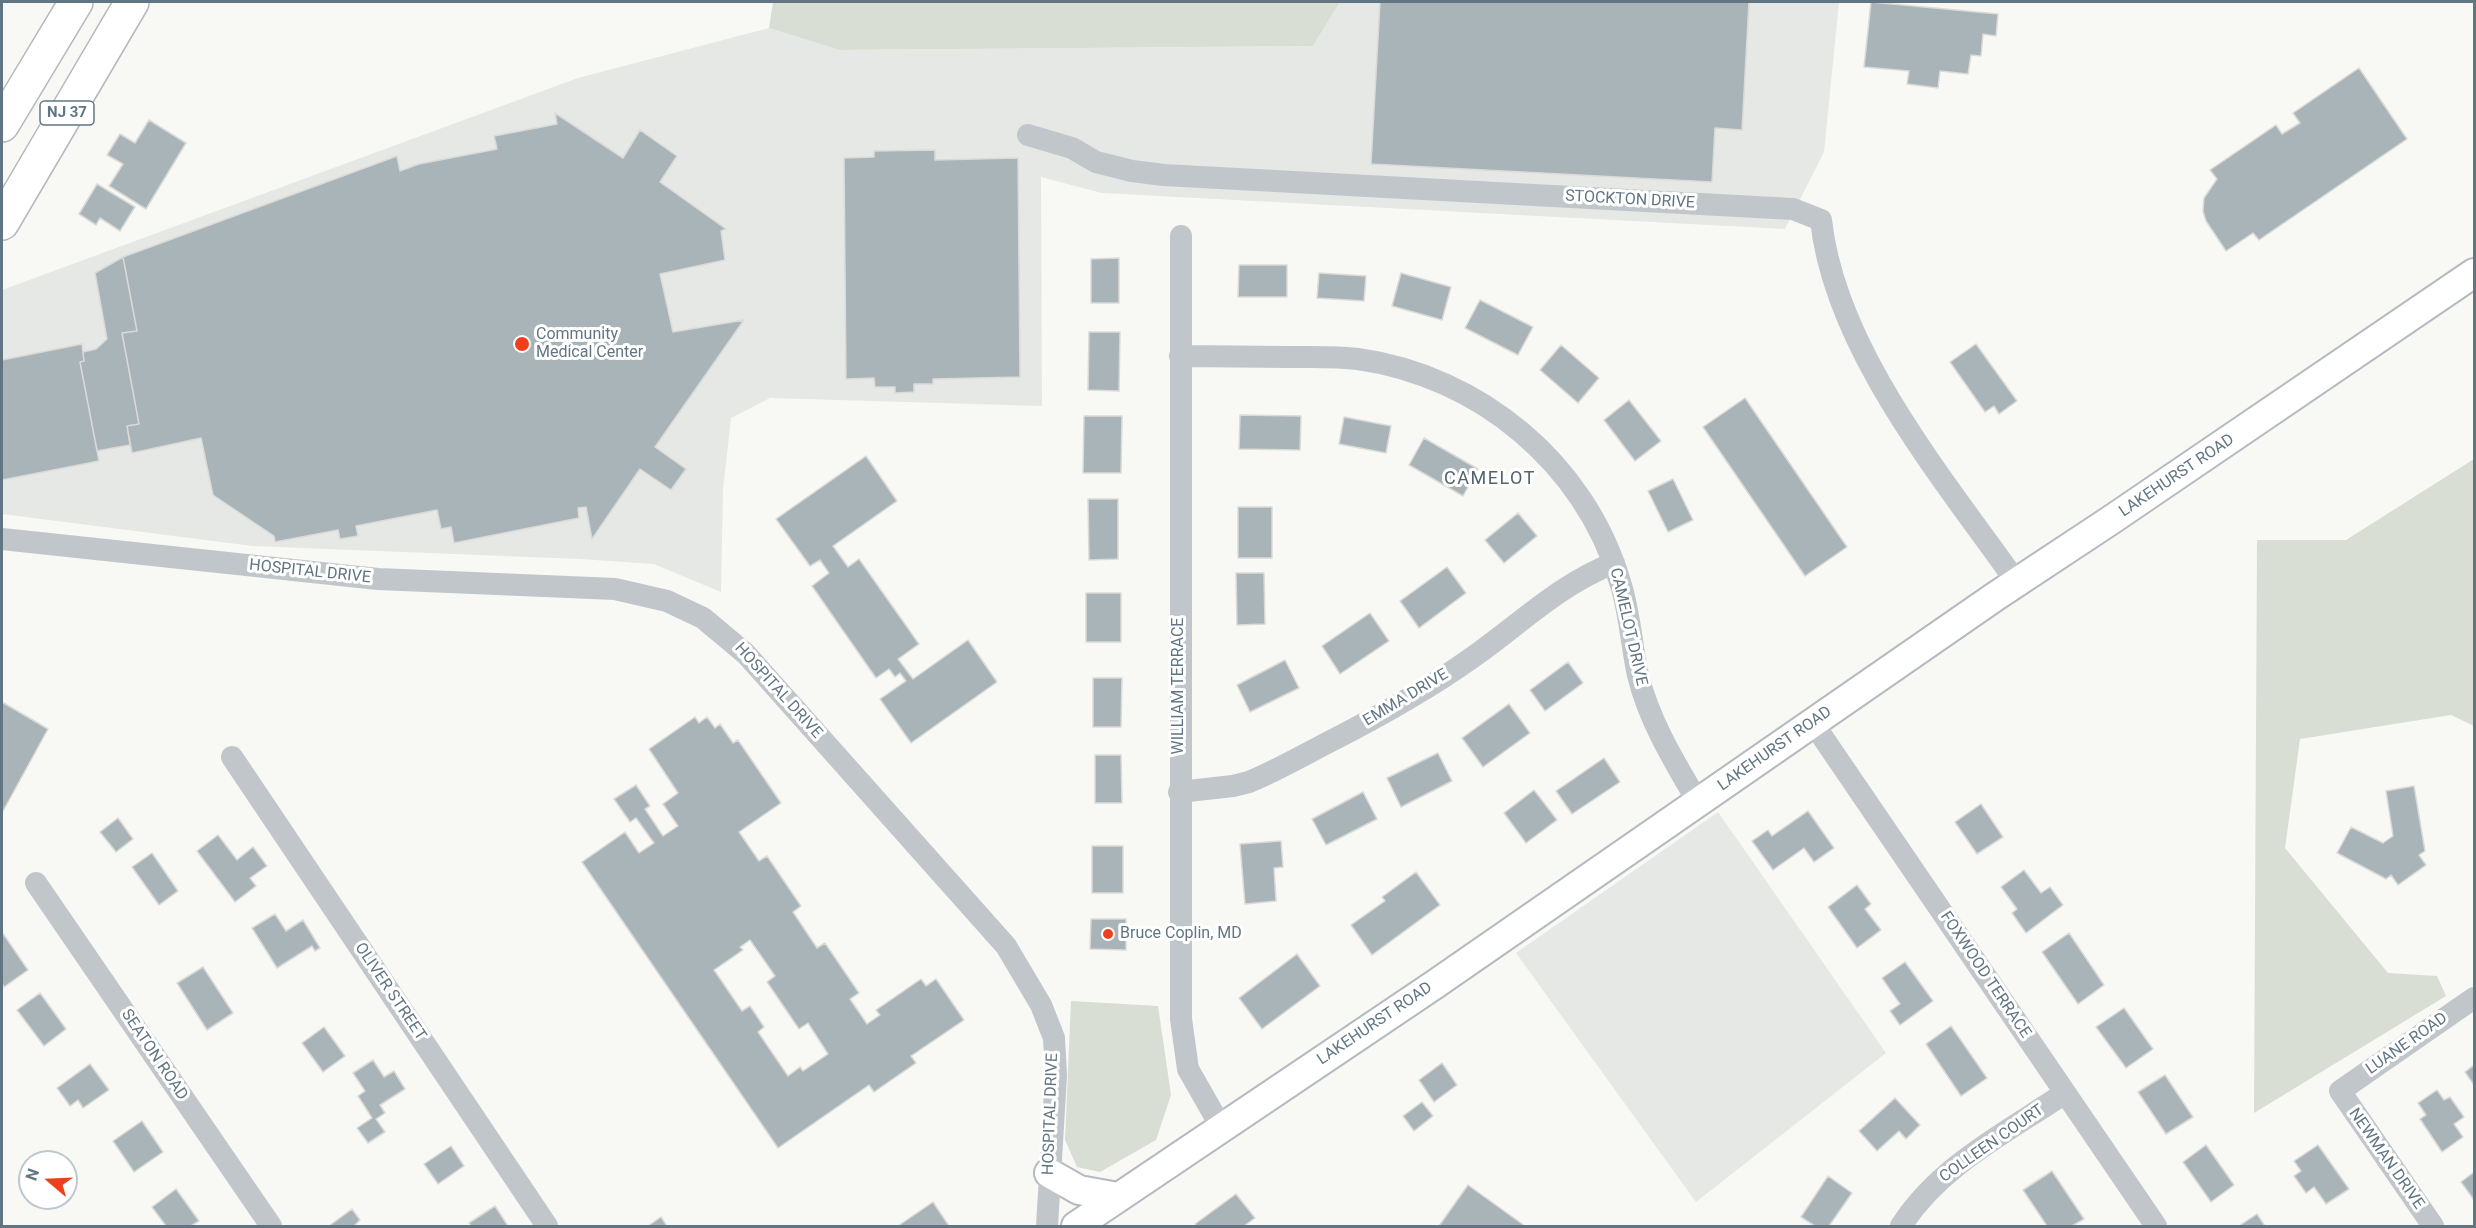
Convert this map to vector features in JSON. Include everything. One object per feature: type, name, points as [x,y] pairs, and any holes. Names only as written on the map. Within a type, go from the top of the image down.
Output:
[{"type":"highway","name":"NJ 37","points":[[6,116],[76,2]]},
{"type":"highway","name":"NJ 37","points":[[2,224],[132,2]]},
{"type":"main road","name":"LAKEHURST ROAD","points":[[1076,1227],[1434,985],[2017,582],[2475,273]]},
{"type":"main road","points":[[1049,1173],[1078,1191],[1118,1197]]},
{"type":"street","name":"STOCKTON DRIVE","points":[[1028,135],[1072,148],[1096,162],[1132,171],[1164,175],[1793,209],[1821,220],[1824,244],[1836,286],[1848,318],[1876,374],[1916,440],[2017,582]]},
{"type":"street","name":"WILLIAM TERRACE","points":[[1181,236],[1179,792],[1181,1019],[1183,1047],[1188,1069],[1221,1127]]},
{"type":"street","name":"CAMELOT DRIVE","points":[[1180,356],[1356,359],[1416,372],[1470,396],[1503,416],[1551,460],[1591,514],[1614,563],[1626,601],[1637,670],[1646,699],[1660,734],[1698,802]]},
{"type":"street","name":"HOSPITAL DRIVE","points":[[2,539],[378,579],[615,589],[667,601],[703,618],[746,654],[1006,946],[1041,1005],[1054,1038],[1056,1075],[1047,1227]]},
{"type":"street","name":"EMMA DRIVE","points":[[1179,792],[1233,786],[1262,777],[1378,716],[1472,658],[1560,591],[1594,571],[1614,563]]},
{"type":"street","name":"FOXWOOD TERRACE","points":[[1813,723],[2156,1227]]},
{"type":"street","name":"OLIVER STREET","points":[[232,757],[547,1227]]},
{"type":"street","name":"SEATON ROAD","points":[[36,883],[271,1227]]},
{"type":"street","name":"LUANE ROAD","points":[[2340,1091],[2475,998]]},
{"type":"street","name":"NEWMAN DRIVE","points":[[2340,1091],[2433,1227]]},
{"type":"street","name":"COLLEEN COURT","points":[[1900,1227],[1913,1208],[1943,1177],[2065,1093]]},
{"type":"shaded area","points":[[773,2],[1340,2],[1313,46],[840,50],[769,28]]},
{"type":"shaded area","name":"Community Medical Center","points":[[1340,2],[1839,2],[1824,152],[1785,229],[1102,193],[1041,177],[1042,406],[770,398],[731,418],[723,490],[721,592],[654,564],[253,546],[2,514],[2,290],[578,78],[769,28],[841,50],[1313,46]]},
{"type":"shaded area","points":[[2474,459],[2474,726],[2451,715],[2300,739],[2285,848],[2388,973],[2437,976],[2446,996],[2254,1113],[2257,540],[2346,540]]},
{"type":"shaded area","points":[[1718,812],[1886,1053],[1696,1202],[1516,953]]},
{"type":"shaded area","points":[[1071,1001],[1158,1006],[1171,1095],[1156,1140],[1100,1172],[1077,1167],[1065,1140]]},
{"type":"building","points":[[1380,2],[1749,2],[1742,130],[1715,128],[1712,182],[1371,164]]},
{"type":"building","points":[[1871,2],[1998,14],[1996,36],[1983,34],[1981,56],[1971,55],[1968,74],[1940,71],[1938,88],[1907,84],[1909,71],[1864,67]]},
{"type":"building","points":[[2359,68],[2407,139],[2259,240],[2253,233],[2226,251],[2206,221],[2203,211],[2204,198],[2217,179],[2210,170],[2276,125],[2282,134],[2300,123],[2293,113]]},
{"type":"building","name":"Community Medical Center","points":[[555,113],[623,158],[640,130],[677,156],[660,182],[726,229],[721,231],[725,260],[660,274],[673,332],[744,320],[655,447],[686,469],[671,490],[640,469],[592,539],[586,507],[578,508],[579,518],[454,543],[451,527],[441,529],[437,510],[356,526],[358,536],[340,539],[338,530],[275,542],[274,536],[213,495],[201,438],[132,453],[127,426],[139,424],[122,333],[137,331],[123,257],[397,156],[400,171],[419,164],[497,149],[494,136],[557,124]]},
{"type":"building","points":[[149,120],[186,143],[146,209],[109,186],[123,164],[107,155],[120,134],[135,143]]},
{"type":"building","points":[[935,150],[935,160],[1018,158],[1020,377],[933,379],[933,384],[914,384],[914,392],[895,393],[895,387],[875,387],[874,378],[846,379],[844,158],[874,157],[874,151]]},
{"type":"building","points":[[97,184],[135,207],[120,231],[100,218],[96,225],[79,214]]},
{"type":"building","points":[[123,257],[137,331],[122,333],[139,424],[127,426],[130,445],[97,451],[80,362],[84,361],[83,352],[96,349],[107,339],[95,273]]},
{"type":"building","points":[[1119,258],[1119,303],[1091,303],[1091,259]]},
{"type":"building","points":[[1239,265],[1287,265],[1287,297],[1238,297]]},
{"type":"building","points":[[1319,273],[1366,276],[1364,301],[1317,298]]},
{"type":"building","points":[[1401,273],[1451,287],[1442,320],[1392,306]]},
{"type":"building","points":[[1480,300],[1533,327],[1518,355],[1465,328]]},
{"type":"building","points":[[1089,332],[1120,332],[1119,391],[1088,390]]},
{"type":"building","points":[[82,344],[84,361],[80,362],[99,461],[2,480],[2,360]]},
{"type":"building","points":[[1976,344],[2017,401],[1999,414],[1994,406],[1985,412],[1950,362]]},
{"type":"building","points":[[1561,345],[1599,378],[1578,403],[1540,370]]},
{"type":"building","points":[[1745,398],[1847,547],[1805,576],[1703,427]]},
{"type":"building","points":[[1629,400],[1661,441],[1635,461],[1604,420]]},
{"type":"building","points":[[1240,415],[1301,416],[1300,450],[1239,449]]},
{"type":"building","points":[[1084,416],[1122,416],[1121,473],[1083,473]]},
{"type":"building","points":[[1344,417],[1391,426],[1386,453],[1339,444]]},
{"type":"building","points":[[1424,438],[1478,469],[1463,496],[1409,465]]},
{"type":"building","points":[[866,456],[897,501],[833,546],[848,567],[859,559],[919,644],[898,659],[913,679],[968,640],[997,682],[911,743],[880,699],[906,681],[900,673],[895,677],[889,669],[876,678],[812,586],[829,573],[820,560],[810,566],[776,519]]},
{"type":"building","points":[[1673,479],[1693,520],[1668,532],[1648,491]]},
{"type":"building","points":[[1088,499],[1118,499],[1118,559],[1089,560]]},
{"type":"building","points":[[1238,507],[1272,507],[1272,558],[1238,558]]},
{"type":"building","points":[[1518,513],[1537,536],[1504,563],[1485,540]]},
{"type":"building","points":[[1447,567],[1466,593],[1419,628],[1400,601]]},
{"type":"building","points":[[1236,573],[1264,573],[1265,624],[1237,625]]},
{"type":"building","points":[[1086,593],[1121,593],[1121,642],[1086,642]]},
{"type":"building","points":[[1370,613],[1389,641],[1340,674],[1322,646]]},
{"type":"building","points":[[1285,660],[1299,688],[1250,712],[1237,685]]},
{"type":"building","points":[[1568,662],[1583,683],[1545,711],[1530,690]]},
{"type":"building","points":[[1093,678],[1122,678],[1121,727],[1093,727]]},
{"type":"building","points":[[2,702],[48,729],[2,813]]},
{"type":"building","points":[[1509,704],[1530,733],[1483,767],[1462,738]]},
{"type":"building","points":[[695,717],[699,723],[707,717],[715,728],[720,724],[733,743],[738,740],[781,803],[739,832],[759,861],[767,856],[801,906],[793,912],[817,948],[825,943],[859,993],[850,999],[867,1024],[880,1015],[876,1010],[921,979],[926,986],[936,979],[964,1020],[911,1056],[916,1063],[874,1092],[869,1085],[778,1148],[582,862],[625,832],[639,853],[654,843],[636,818],[630,822],[614,799],[636,785],[650,806],[645,809],[663,836],[678,826],[663,804],[678,793],[649,749]],"holes":[[[750,940],[775,976],[767,982],[799,1029],[808,1023],[828,1054],[803,1071],[800,1067],[788,1076],[758,1032],[764,1027],[750,1006],[742,1011],[714,970],[743,950],[740,947]]]},
{"type":"building","points":[[1438,753],[1452,781],[1401,807],[1387,778]]},
{"type":"building","points":[[1095,755],[1121,755],[1122,803],[1095,803]]},
{"type":"building","points":[[1604,758],[1620,782],[1572,814],[1556,791]]},
{"type":"building","points":[[2414,786],[2425,851],[2419,855],[2426,865],[2398,885],[2391,875],[2386,879],[2337,853],[2351,827],[2383,843],[2393,836],[2386,791]]},
{"type":"building","points":[[1534,790],[1557,820],[1526,843],[1504,813]]},
{"type":"building","points":[[1363,792],[1377,819],[1326,845],[1312,819]]},
{"type":"building","points":[[1981,804],[2003,837],[1977,854],[1955,822]]},
{"type":"building","points":[[1808,811],[1834,848],[1814,862],[1804,848],[1773,870],[1752,841],[1768,830],[1772,836]]},
{"type":"building","points":[[118,818],[133,839],[116,852],[100,832]]},
{"type":"building","points":[[218,835],[237,860],[253,847],[267,866],[250,878],[256,886],[235,902],[197,851]]},
{"type":"building","points":[[1281,841],[1283,867],[1274,868],[1276,901],[1245,904],[1240,844]]},
{"type":"building","points":[[1092,846],[1123,846],[1123,893],[1092,893]]},
{"type":"building","points":[[152,853],[178,891],[159,905],[132,867]]},
{"type":"building","points":[[2024,870],[2041,893],[2050,887],[2063,905],[2026,933],[2012,913],[2017,909],[2001,887]]},
{"type":"building","points":[[1416,872],[1440,905],[1372,955],[1351,925],[1385,901],[1382,897]]},
{"type":"building","points":[[1857,885],[1871,904],[1865,909],[1881,930],[1857,948],[1828,907]]},
{"type":"building","points":[[275,914],[286,931],[303,920],[320,948],[315,951],[312,946],[277,968],[252,928]]},
{"type":"building","name":"Bruce Coplin, MD","points":[[1091,919],[1126,919],[1126,950],[1090,949]]},
{"type":"building","points":[[2,932],[28,970],[4,987],[2,983]]},
{"type":"building","points":[[2069,933],[2104,985],[2078,1004],[2042,952]]},
{"type":"building","points":[[1297,954],[1320,986],[1262,1029],[1239,998]]},
{"type":"building","points":[[1905,962],[1933,1001],[1900,1025],[1890,1011],[1900,1004],[1882,978]]},
{"type":"building","points":[[203,967],[233,1013],[207,1030],[177,983]]},
{"type":"building","points":[[40,993],[66,1029],[44,1046],[17,1010]]},
{"type":"building","points":[[2124,1008],[2153,1049],[2126,1068],[2096,1027]]},
{"type":"building","points":[[1951,1026],[1987,1078],[1961,1096],[1926,1044]]},
{"type":"building","points":[[324,1027],[345,1056],[323,1072],[302,1043]]},
{"type":"building","points":[[373,1060],[384,1077],[394,1071],[405,1089],[380,1105],[385,1113],[376,1119],[385,1132],[368,1143],[357,1128],[372,1118],[358,1096],[365,1091],[353,1073]]},
{"type":"building","points":[[1442,1063],[1457,1085],[1434,1102],[1419,1080]]},
{"type":"building","points":[[90,1064],[109,1090],[83,1108],[78,1100],[70,1106],[57,1088]]},
{"type":"building","points":[[2474,1065],[2474,1085],[2465,1072]]},
{"type":"building","points":[[2165,1075],[2193,1117],[2166,1134],[2138,1092]]},
{"type":"building","points":[[2437,1090],[2444,1100],[2450,1097],[2464,1117],[2454,1124],[2463,1137],[2442,1152],[2420,1119],[2426,1115],[2418,1103]]},
{"type":"building","points":[[1895,1098],[1920,1125],[1906,1139],[1899,1131],[1877,1151],[1859,1131]]},
{"type":"building","points":[[1422,1102],[1433,1116],[1414,1131],[1403,1116]]},
{"type":"building","points":[[142,1121],[163,1152],[134,1172],[113,1141]]},
{"type":"building","points":[[2206,1145],[2234,1185],[2211,1202],[2183,1162]]},
{"type":"building","points":[[2318,1145],[2349,1189],[2326,1204],[2314,1187],[2306,1193],[2294,1176],[2301,1171],[2294,1161]]},
{"type":"building","points":[[451,1146],[464,1166],[438,1184],[424,1164]]},
{"type":"building","points":[[2052,1171],[2084,1219],[2072,1226],[2047,1226],[2023,1190]]},
{"type":"building","points":[[2474,1172],[2474,1200],[2461,1182]]},
{"type":"building","points":[[1828,1176],[1852,1193],[1829,1226],[1815,1226],[1801,1217]]},
{"type":"building","points":[[1468,1185],[1525,1226],[1439,1226]]},
{"type":"building","points":[[176,1189],[199,1221],[191,1226],[166,1226],[152,1207]]},
{"type":"building","points":[[1236,1194],[1255,1218],[1244,1226],[1197,1226],[1195,1224]]},
{"type":"building","points":[[933,1202],[949,1226],[898,1226]]},
{"type":"building","points":[[495,1206],[508,1226],[471,1226],[469,1223]]},
{"type":"building","points":[[352,1209],[360,1220],[354,1226],[329,1226]]},
{"type":"building","points":[[2257,1214],[2265,1226],[2239,1226]]},
{"type":"building","points":[[661,1217],[667,1226],[648,1226]]},
{"type":"place","name":"Community Medical Center","points":[[522,344]]},
{"type":"place","name":"Bruce Coplin, MD","points":[[1108,934]]},
{"type":"district","name":"CAMELOT","points":[[1490,479]]}]
